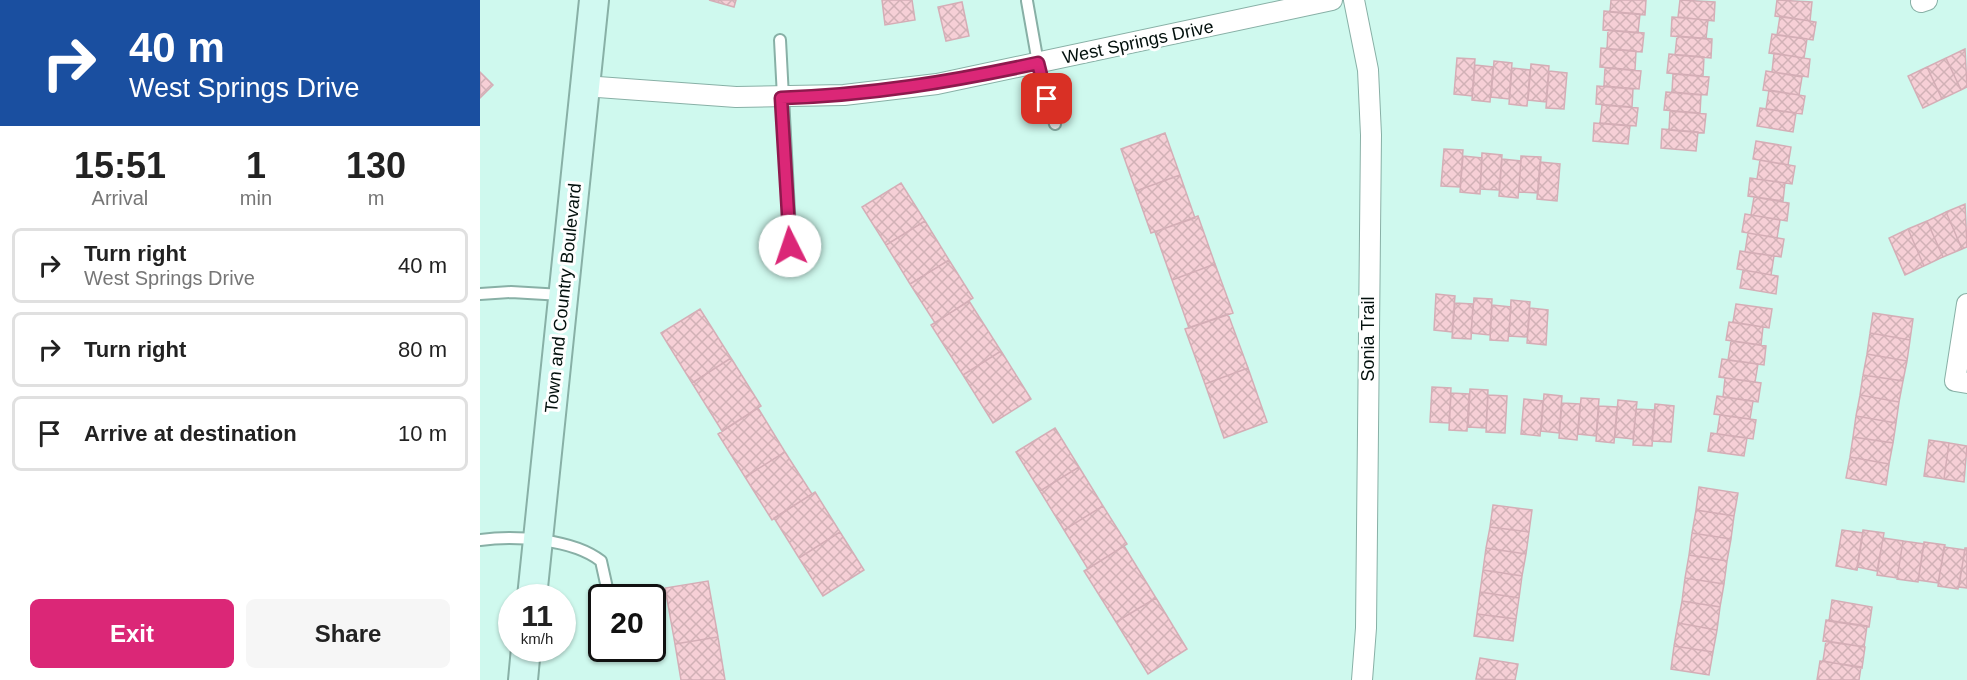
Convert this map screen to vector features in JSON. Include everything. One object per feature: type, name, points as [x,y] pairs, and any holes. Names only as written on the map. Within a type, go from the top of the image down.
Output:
[{"type":"street","name":"Town and Country Boulevard","points":[[533,584],[594,0]]},
{"type":"street","name":"West Springs Drive","points":[[584,86],[736,97],[843,96],[937,84],[1296,4],[1332,0]]},
{"type":"street","name":"Sonia Trail","points":[[1354,0],[1368,70],[1371,135],[1366,628],[1362,680]]},
{"type":"street","points":[[1967,304],[1955,381],[1967,383]]},
{"type":"street","points":[[523,680],[525,662]]},
{"type":"lane","points":[[1027,2],[1038,63],[1055,124]]},
{"type":"lane","points":[[780,40],[781,98],[792,268]]},
{"type":"lane","points":[[480,294],[511,292],[563,295]]},
{"type":"lane","points":[[480,540],[495,538],[575,546],[601,561],[606,584]]},
{"type":"building","points":[[709,0],[736,0],[734,7]]},
{"type":"building","points":[[882,0],[912,0],[915,20],[885,25]]},
{"type":"building","points":[[1611,0],[1646,0],[1645,15],[1610,12]]},
{"type":"building","points":[[1680,0],[1715,2],[1714,21],[1678,17]]},
{"type":"building","points":[[1777,0],[1812,2],[1810,21],[1775,16]]},
{"type":"building","points":[[962,2],[969,36],[946,41],[938,7]]},
{"type":"building","points":[[1604,11],[1640,14],[1638,33],[1603,30]]},
{"type":"building","points":[[1780,16],[1816,22],[1813,40],[1777,35]]},
{"type":"building","points":[[1672,17],[1708,20],[1706,39],[1671,36]]},
{"type":"building","points":[[1608,30],[1644,33],[1642,52],[1607,49]]},
{"type":"building","points":[[1772,34],[1807,39],[1804,58],[1769,53]]},
{"type":"building","points":[[1677,36],[1712,39],[1711,58],[1675,55]]},
{"type":"building","points":[[1601,48],[1636,51],[1635,70],[1600,67]]},
{"type":"building","points":[[1965,49],[1967,87],[1961,90],[1946,58]]},
{"type":"building","points":[[1774,53],[1810,59],[1808,77],[1772,72]]},
{"type":"building","points":[[1669,54],[1704,57],[1703,76],[1667,73]]},
{"type":"building","points":[[1457,58],[1475,59],[1472,96],[1454,94]]},
{"type":"building","points":[[1946,58],[1961,90],[1942,99],[1927,67]]},
{"type":"building","points":[[1494,61],[1512,63],[1509,99],[1491,97]]},
{"type":"building","points":[[1531,64],[1549,66],[1546,102],[1528,100]]},
{"type":"building","points":[[1475,65],[1493,67],[1490,102],[1472,100]]},
{"type":"building","points":[[1927,67],[1942,99],[1923,108],[1908,76]]},
{"type":"building","points":[[1512,68],[1530,70],[1527,106],[1509,104]]},
{"type":"building","points":[[1605,68],[1641,71],[1639,89],[1604,86]]},
{"type":"building","points":[[1549,71],[1567,73],[1564,109],[1546,108]]},
{"type":"building","points":[[1766,71],[1802,77],[1799,95],[1763,90]]},
{"type":"building","points":[[480,72],[493,85],[480,98]]},
{"type":"building","points":[[1673,74],[1709,77],[1707,95],[1672,92]]},
{"type":"building","points":[[1597,86],[1633,89],[1632,107],[1596,104]]},
{"type":"building","points":[[1769,90],[1805,96],[1802,114],[1766,109]]},
{"type":"building","points":[[1666,92],[1701,95],[1700,113],[1664,110]]},
{"type":"building","points":[[1602,105],[1638,108],[1636,126],[1600,123]]},
{"type":"building","points":[[1760,108],[1796,113],[1793,132],[1757,126]]},
{"type":"building","points":[[1670,111],[1706,114],[1704,133],[1669,130]]},
{"type":"building","points":[[1594,123],[1630,126],[1628,144],[1593,141]]},
{"type":"building","points":[[1662,129],[1698,132],[1696,151],[1661,148]]},
{"type":"building","points":[[1165,133],[1180,175],[1136,191],[1121,149]]},
{"type":"building","points":[[1756,141],[1791,147],[1788,165],[1753,159]]},
{"type":"building","points":[[1444,149],[1463,150],[1460,187],[1441,186]]},
{"type":"building","points":[[1482,153],[1502,155],[1499,190],[1480,189]]},
{"type":"building","points":[[1463,156],[1482,158],[1480,194],[1460,192]]},
{"type":"building","points":[[1521,156],[1541,157],[1538,193],[1519,192]]},
{"type":"building","points":[[1502,159],[1521,161],[1518,198],[1499,196]]},
{"type":"building","points":[[1760,160],[1795,166],[1792,184],[1757,179]]},
{"type":"building","points":[[1540,162],[1560,164],[1557,201],[1537,199]]},
{"type":"building","points":[[1180,175],[1195,218],[1151,233],[1136,191]]},
{"type":"building","points":[[1750,178],[1785,183],[1783,201],[1748,196]]},
{"type":"building","points":[[901,183],[925,221],[886,245],[862,207]]},
{"type":"building","points":[[1754,197],[1789,203],[1787,221],[1751,215]]},
{"type":"building","points":[[1965,204],[1967,247],[1962,249],[1946,212]]},
{"type":"building","points":[[1946,212],[1962,249],[1943,257],[1927,221]]},
{"type":"building","points":[[1745,214],[1780,220],[1777,238],[1742,232]]},
{"type":"building","points":[[1198,216],[1215,264],[1172,280],[1155,232]]},
{"type":"building","points":[[925,221],[949,260],[910,284],[886,245]]},
{"type":"building","points":[[1927,221],[1943,257],[1924,266],[1908,229]]},
{"type":"building","points":[[1908,229],[1924,266],[1905,275],[1889,238]]},
{"type":"building","points":[[1748,233],[1784,239],[1781,257],[1745,252]]},
{"type":"building","points":[[1740,251],[1774,256],[1771,275],[1737,269]]},
{"type":"building","points":[[949,260],[973,298],[935,323],[910,284]]},
{"type":"building","points":[[1215,264],[1233,313],[1189,328],[1172,280]]},
{"type":"building","points":[[1743,270],[1778,276],[1776,294],[1740,288]]},
{"type":"building","points":[[1436,294],[1455,296],[1452,332],[1434,330]]},
{"type":"building","points":[[1474,298],[1492,299],[1490,335],[1471,333]]},
{"type":"building","points":[[1511,300],[1530,302],[1527,337],[1509,336]]},
{"type":"building","points":[[969,301],[1001,351],[963,375],[931,325]]},
{"type":"building","points":[[1455,303],[1473,304],[1471,339],[1452,338]]},
{"type":"building","points":[[1736,304],[1772,309],[1769,328],[1733,322]]},
{"type":"building","points":[[1492,305],[1511,307],[1508,341],[1490,340]]},
{"type":"building","points":[[1530,308],[1548,310],[1546,345],[1527,343]]},
{"type":"building","points":[[700,309],[731,358],[692,383],[661,333]]},
{"type":"building","points":[[1873,313],[1913,319],[1910,340],[1870,333]]},
{"type":"building","points":[[1228,314],[1248,368],[1205,384],[1185,329]]},
{"type":"building","points":[[1729,322],[1763,327],[1761,345],[1726,340]]},
{"type":"building","points":[[1870,333],[1910,340],[1907,361],[1867,354]]},
{"type":"building","points":[[1731,341],[1766,346],[1764,365],[1728,360]]},
{"type":"building","points":[[1001,351],[1031,399],[993,423],[963,375]]},
{"type":"building","points":[[1867,354],[1907,361],[1903,381],[1863,375]]},
{"type":"building","points":[[731,358],[761,406],[722,431],[692,383]]},
{"type":"building","points":[[1722,359],[1758,364],[1755,382],[1719,377]]},
{"type":"building","points":[[1248,368],[1267,422],[1224,438],[1205,384]]},
{"type":"building","points":[[1863,375],[1903,381],[1899,402],[1860,395]]},
{"type":"building","points":[[1725,378],[1761,383],[1758,402],[1723,397]]},
{"type":"building","points":[[1432,387],[1451,388],[1449,423],[1430,422]]},
{"type":"building","points":[[1470,389],[1488,390],[1486,428],[1468,427]]},
{"type":"building","points":[[1451,393],[1469,394],[1467,431],[1449,430]]},
{"type":"building","points":[[1544,394],[1562,396],[1559,433],[1541,431]]},
{"type":"building","points":[[1488,395],[1507,396],[1505,433],[1486,432]]},
{"type":"building","points":[[1860,395],[1899,402],[1896,423],[1856,416]]},
{"type":"building","points":[[1717,396],[1753,401],[1750,419],[1714,414]]},
{"type":"building","points":[[1581,398],[1599,399],[1596,436],[1578,434]]},
{"type":"building","points":[[1524,399],[1543,401],[1540,436],[1521,434]]},
{"type":"building","points":[[1618,400],[1637,402],[1633,439],[1615,437]]},
{"type":"building","points":[[1562,403],[1580,404],[1577,440],[1559,438]]},
{"type":"building","points":[[1655,404],[1674,406],[1671,442],[1652,441]]},
{"type":"building","points":[[1599,406],[1617,407],[1614,443],[1596,441]]},
{"type":"building","points":[[758,408],[785,452],[745,477],[718,434]]},
{"type":"building","points":[[1636,409],[1655,410],[1652,446],[1633,445]]},
{"type":"building","points":[[1720,415],[1756,420],[1753,439],[1717,434]]},
{"type":"building","points":[[1856,416],[1896,423],[1893,443],[1853,437]]},
{"type":"building","points":[[1055,428],[1079,467],[1040,491],[1016,452]]},
{"type":"building","points":[[1711,433],[1747,438],[1744,456],[1708,451]]},
{"type":"building","points":[[1853,437],[1893,443],[1889,464],[1850,457]]},
{"type":"building","points":[[1929,440],[1949,443],[1944,479],[1924,476]]},
{"type":"building","points":[[1949,443],[1967,446],[1964,482],[1944,479]]},
{"type":"building","points":[[785,452],[812,494],[772,520],[745,477]]},
{"type":"building","points":[[1850,457],[1889,464],[1886,485],[1846,478]]},
{"type":"building","points":[[1079,467],[1103,506],[1064,530],[1040,491]]},
{"type":"building","points":[[1699,487],[1738,493],[1734,516],[1696,510]]},
{"type":"building","points":[[815,492],[840,532],[799,558],[774,518]]},
{"type":"building","points":[[1493,505],[1532,510],[1529,532],[1490,527]]},
{"type":"building","points":[[1103,506],[1127,544],[1088,569],[1064,530]]},
{"type":"building","points":[[1696,510],[1734,516],[1731,539],[1692,533]]},
{"type":"building","points":[[1490,527],[1529,532],[1526,554],[1486,548]]},
{"type":"building","points":[[1842,530],[1863,533],[1857,570],[1836,566]]},
{"type":"building","points":[[1863,530],[1884,533],[1877,571],[1857,567]]},
{"type":"building","points":[[840,532],[864,570],[823,596],[799,558]]},
{"type":"building","points":[[1692,533],[1731,539],[1727,561],[1689,555]]},
{"type":"building","points":[[1883,538],[1903,541],[1897,578],[1877,575]]},
{"type":"building","points":[[1903,541],[1924,544],[1918,582],[1897,579]]},
{"type":"building","points":[[1924,542],[1945,545],[1938,583],[1918,580]]},
{"type":"building","points":[[1124,546],[1156,598],[1116,622],[1084,571]]},
{"type":"building","points":[[1944,547],[1965,550],[1958,589],[1938,586]]},
{"type":"building","points":[[1486,548],[1526,554],[1522,576],[1483,570]]},
{"type":"building","points":[[1965,548],[1967,548],[1967,588],[1959,587]]},
{"type":"building","points":[[1689,555],[1727,561],[1724,584],[1685,578]]},
{"type":"building","points":[[1483,570],[1522,576],[1519,598],[1480,592]]},
{"type":"building","points":[[1685,578],[1724,584],[1720,607],[1682,601]]},
{"type":"building","points":[[708,581],[718,637],[675,644],[666,588]]},
{"type":"building","points":[[1480,592],[1519,598],[1516,619],[1477,614]]},
{"type":"building","points":[[1156,598],[1187,649],[1148,674],[1116,622]]},
{"type":"building","points":[[1832,600],[1872,607],[1869,627],[1829,621]]},
{"type":"building","points":[[1682,601],[1720,607],[1717,630],[1678,623]]},
{"type":"building","points":[[1477,614],[1516,619],[1513,641],[1474,636]]},
{"type":"building","points":[[1826,620],[1867,626],[1864,647],[1823,641]]},
{"type":"building","points":[[1678,623],[1717,630],[1713,652],[1674,646]]},
{"type":"building","points":[[718,637],[725,680],[681,680],[675,644]]},
{"type":"building","points":[[1826,641],[1865,647],[1862,668],[1823,661]]},
{"type":"building","points":[[1674,646],[1713,652],[1709,675],[1671,669]]},
{"type":"building","points":[[1480,658],[1518,664],[1515,680],[1476,679]]},
{"type":"building","points":[[1820,661],[1861,667],[1859,680],[1817,680]]},
{"type":"route","points":[[790,246],[781,98],[843,96],[937,84],[1038,63],[1047,99]]}]
